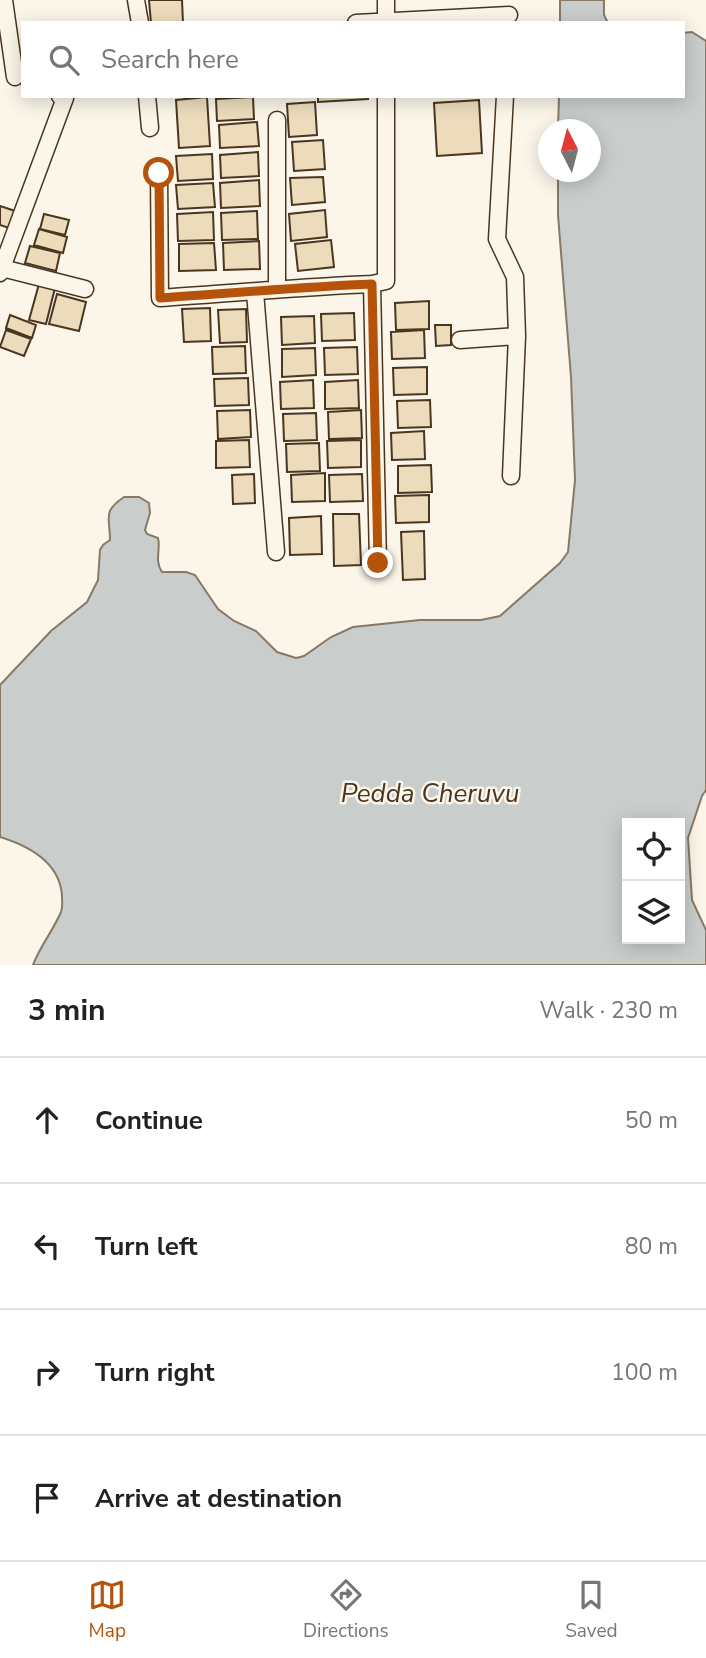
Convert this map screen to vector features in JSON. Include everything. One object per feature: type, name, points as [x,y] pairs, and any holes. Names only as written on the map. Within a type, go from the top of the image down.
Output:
[{"type":"street","points":[[4,0],[13,76]]},
{"type":"street","points":[[136,0],[140,21]]},
{"type":"street","points":[[386,0],[386,21],[510,13]]},
{"type":"street","points":[[65,98],[7,232],[1,271],[85,289]]},
{"type":"street","points":[[147,98],[150,128]]},
{"type":"street","points":[[159,173],[160,298],[386,281],[386,98]]},
{"type":"street","points":[[505,98],[497,239],[515,276],[517,336],[511,476]]},
{"type":"street","points":[[277,120],[277,288]]},
{"type":"street","points":[[372,284],[378,563]]},
{"type":"street","points":[[255,292],[276,552]]},
{"type":"street","points":[[460,340],[517,336]]},
{"type":"water","points":[[560,0],[604,0],[604,15],[607,21],[560,21]]},
{"type":"water","name":"Pedda Cheruvu","points":[[692,32],[706,41],[706,790],[688,838],[692,900],[706,930],[706,965],[33,965],[61,912],[62,896],[56,874],[41,857],[22,845],[0,837],[0,685],[51,631],[87,602],[98,580],[100,550],[110,540],[109,516],[117,502],[124,497],[139,497],[149,503],[150,513],[145,530],[147,534],[158,538],[158,563],[162,572],[186,572],[195,575],[218,609],[234,621],[256,631],[277,652],[296,658],[353,627],[420,620],[481,620],[500,616],[560,563],[568,552],[575,480],[571,377],[558,215],[558,182],[601,182],[601,119],[558,119],[559,98],[685,98],[685,33]]},
{"type":"building","points":[[149,0],[182,0],[183,21],[151,21]]},
{"type":"building","points":[[207,98],[210,146],[179,148],[176,100]]},
{"type":"building","points":[[253,98],[254,119],[217,121],[216,99]]},
{"type":"building","points":[[318,98],[368,98],[368,99],[318,102]]},
{"type":"building","points":[[479,100],[482,153],[437,156],[434,103]]},
{"type":"building","points":[[315,102],[317,135],[289,137],[287,104]]},
{"type":"building","points":[[257,122],[259,146],[220,148],[219,125]]},
{"type":"building","points":[[323,140],[325,169],[294,171],[292,142]]},
{"type":"building","points":[[258,152],[259,176],[221,178],[220,155]]},
{"type":"building","points":[[212,154],[213,179],[178,181],[176,156]]},
{"type":"building","points":[[323,177],[325,202],[292,205],[290,178]]},
{"type":"building","points":[[259,180],[260,206],[221,208],[220,183]]},
{"type":"building","points":[[213,183],[215,207],[178,209],[176,185]]},
{"type":"building","points":[[0,206],[15,211],[9,228],[0,225]]},
{"type":"building","points":[[325,210],[327,237],[291,241],[289,214]]},
{"type":"building","points":[[257,211],[258,239],[222,240],[221,213]]},
{"type":"building","points":[[213,212],[214,240],[178,241],[177,214]]},
{"type":"building","points":[[44,214],[69,220],[65,235],[40,229]]},
{"type":"building","points":[[39,229],[67,237],[63,253],[34,245]]},
{"type":"building","points":[[331,240],[334,267],[298,271],[295,244]]},
{"type":"building","points":[[259,241],[260,269],[224,270],[223,243]]},
{"type":"building","points":[[214,243],[216,270],[179,271],[179,244]]},
{"type":"building","points":[[30,246],[60,253],[56,271],[25,263]]},
{"type":"building","points":[[39,284],[55,288],[46,324],[29,320]]},
{"type":"building","points":[[57,294],[86,302],[79,331],[49,324]]},
{"type":"building","points":[[429,301],[429,329],[396,330],[395,303]]},
{"type":"building","points":[[210,308],[211,341],[184,342],[182,309]]},
{"type":"building","points":[[246,309],[247,342],[220,343],[218,310]]},
{"type":"building","points":[[354,313],[355,340],[322,341],[321,314]]},
{"type":"building","points":[[10,315],[36,325],[32,338],[6,328]]},
{"type":"building","points":[[314,316],[315,343],[282,345],[281,317]]},
{"type":"building","points":[[435,325],[451,325],[451,345],[436,346]]},
{"type":"building","points":[[6,330],[31,339],[24,356],[0,347]]},
{"type":"building","points":[[424,330],[425,358],[392,359],[391,332]]},
{"type":"building","points":[[245,346],[246,373],[213,374],[212,347]]},
{"type":"building","points":[[357,347],[358,374],[325,375],[324,348]]},
{"type":"building","points":[[315,348],[316,375],[282,377],[282,349]]},
{"type":"building","points":[[427,367],[427,394],[394,395],[393,368]]},
{"type":"building","points":[[248,378],[249,405],[215,406],[214,379]]},
{"type":"building","points":[[313,380],[314,408],[281,409],[280,382]]},
{"type":"building","points":[[358,380],[359,408],[325,409],[325,382]]},
{"type":"building","points":[[430,400],[431,427],[398,428],[397,401]]},
{"type":"building","points":[[250,410],[251,437],[218,439],[217,411]]},
{"type":"building","points":[[361,410],[362,438],[329,439],[328,412]]},
{"type":"building","points":[[316,413],[317,440],[284,441],[283,414]]},
{"type":"building","points":[[424,431],[425,459],[392,460],[391,433]]},
{"type":"building","points":[[249,440],[250,467],[216,468],[216,441]]},
{"type":"building","points":[[361,440],[361,467],[328,468],[327,441]]},
{"type":"building","points":[[319,443],[320,471],[287,472],[286,444]]},
{"type":"building","points":[[431,465],[432,492],[398,493],[398,466]]},
{"type":"building","points":[[325,473],[325,501],[292,502],[291,475]]},
{"type":"building","points":[[254,474],[255,503],[233,504],[232,475]]},
{"type":"building","points":[[362,474],[363,501],[330,502],[329,475]]},
{"type":"building","points":[[429,495],[429,522],[396,523],[395,496]]},
{"type":"building","points":[[333,514],[359,514],[361,565],[334,566]]},
{"type":"building","points":[[321,516],[322,554],[290,555],[289,518]]},
{"type":"building","points":[[424,531],[425,579],[403,580],[401,532]]},
{"type":"route","points":[[159,173],[160,298],[255,292],[277,288],[372,284],[378,563]]}]
